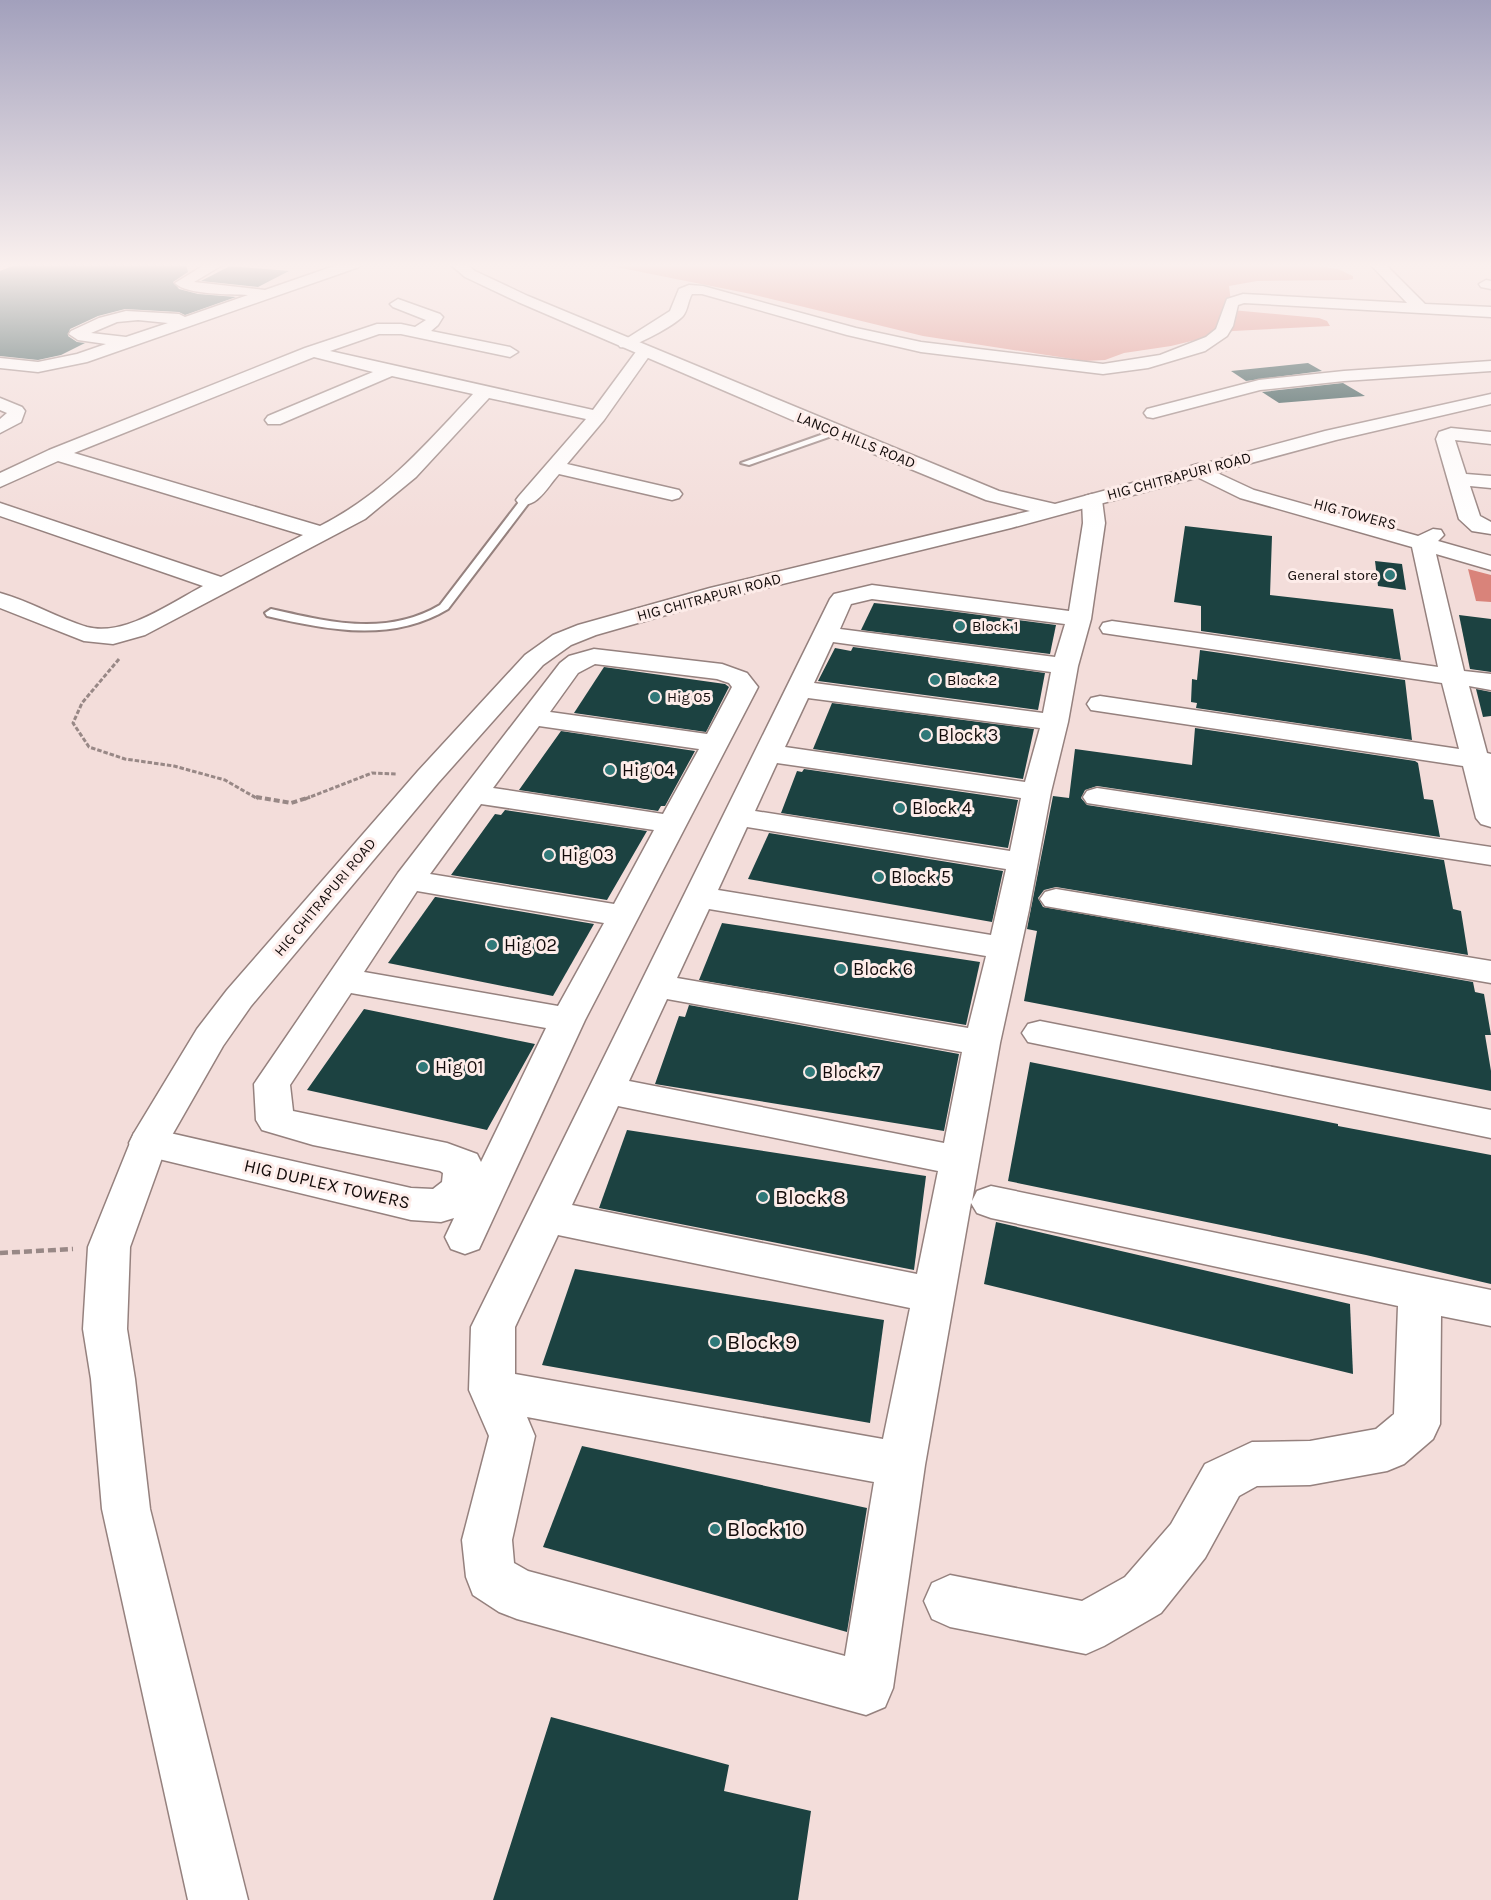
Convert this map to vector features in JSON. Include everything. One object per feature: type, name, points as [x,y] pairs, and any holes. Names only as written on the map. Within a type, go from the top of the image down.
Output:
[{"type":"street","points":[[0,363],[50,366],[93,353]]},
{"type":"street","points":[[0,481],[56,454],[309,353]]},
{"type":"street","points":[[319,353],[390,371],[598,416]]},
{"type":"street","points":[[446,383],[464,353]]},
{"type":"street","points":[[526,500],[598,416],[644,353]]},
{"type":"street","name":"LANCO HILLS ROAD","points":[[647,353],[993,496],[1052,510]]},
{"type":"street","points":[[968,353],[1103,369],[1148,364],[1181,353]]},
{"type":"street","points":[[1153,412],[1259,385],[1344,376],[1491,366]]},
{"type":"street","points":[[274,420],[390,371]]},
{"type":"street","points":[[0,600],[84,634],[113,637],[136,630],[358,515],[398,485],[485,392]]},
{"type":"street","name":"HIG CHITRAPURI ROAD","points":[[218,1900],[126,1509],[113,1379],[105,1329],[109,1247],[148,1143],[210,1038],[239,998],[428,777],[534,660],[562,640],[587,630],[718,593],[1004,524],[1332,435],[1491,399]]},
{"type":"street","points":[[0,403],[13,408],[16,414],[15,418],[0,427]]},
{"type":"street","points":[[1491,438],[1446,436],[1456,479],[1470,519],[1480,526],[1491,528]]},
{"type":"street","points":[[56,454],[322,534]]},
{"type":"street","name":"HIG TOWERS","points":[[1224,464],[1269,491],[1428,539],[1491,551]]},
{"type":"street","points":[[556,467],[672,494]]},
{"type":"street","points":[[1198,470],[1247,494],[1428,539],[1491,563]]},
{"type":"street","points":[[1456,479],[1491,482]]},
{"type":"street","points":[[993,496],[1004,524]]},
{"type":"street","points":[[1092,500],[1096,624],[1065,666],[1055,722],[1037,792],[982,1043],[901,1465],[866,1688],[517,1594],[491,1577],[487,1540],[512,1436],[492,1390],[493,1327],[842,599],[872,592],[1096,624],[1491,682]]},
{"type":"street","points":[[0,509],[222,585]]},
{"type":"street","points":[[1428,539],[1433,588],[1453,677],[1483,761],[1491,818]]},
{"type":"street","points":[[825,634],[1065,666]]},
{"type":"street","points":[[465,1237],[568,1020],[745,687],[738,678],[722,672],[594,656],[578,661],[568,668],[409,880],[342,980],[568,1020]]},
{"type":"street","points":[[799,689],[1055,722]]},
{"type":"street","points":[[1100,704],[1483,761]]},
{"type":"street","points":[[531,717],[716,743]]},
{"type":"street","points":[[768,753],[1037,792]]},
{"type":"street","points":[[474,794],[673,824]]},
{"type":"street","points":[[1097,797],[1491,856]]},
{"type":"street","points":[[737,818],[1023,862]]},
{"type":"street","points":[[409,880],[624,916]]},
{"type":"street","points":[[699,897],[1004,948]]},
{"type":"street","points":[[1056,899],[1491,972]]},
{"type":"street","name":"HIG DUPLEX TOWERS","points":[[148,1143],[411,1204],[441,1206],[461,1189],[463,1165],[447,1158],[313,1131],[275,1120],[272,1084],[342,980]]},
{"type":"street","points":[[656,986],[982,1043]]},
{"type":"street","points":[[1040,1033],[1491,1124]]},
{"type":"street","points":[[606,1090],[960,1161]]},
{"type":"street","points":[[991,1202],[1491,1308]]},
{"type":"street","points":[[546,1216],[932,1295]]},
{"type":"street","points":[[950,1601],[1086,1628],[1143,1595],[1188,1541],[1222,1480],[1252,1464],[1310,1463],[1387,1449],[1417,1424],[1420,1293]]},
{"type":"street","points":[[492,1390],[901,1465]]},
{"type":"lane","points":[[746,463],[838,432]]},
{"type":"lane","points":[[271,613],[333,626],[364,629],[426,620],[444,607],[526,500]]},
{"type":"path","points":[[136,630],[126,650],[82,703],[73,723],[89,747],[125,759],[174,766],[225,780],[259,799],[291,802],[320,794],[372,772],[428,777]]},
{"type":"path","points":[[0,1253],[109,1247]]},
{"type":"shaded area","points":[[1031,353],[1126,353],[1105,360],[1085,361]]},
{"type":"shaded area","points":[[1468,569],[1491,575],[1491,602],[1476,601]]},
{"type":"building","points":[[0,353],[66,353],[38,360],[0,356]]},
{"type":"building","points":[[1308,363],[1322,371],[1246,381],[1231,371]]},
{"type":"building","points":[[1343,383],[1365,396],[1279,403],[1262,392]]},
{"type":"building","points":[[1185,526],[1272,536],[1270,595],[1393,609],[1401,660],[1201,631],[1201,606],[1174,602]]},
{"type":"building","name":"General store","points":[[1375,561],[1402,564],[1406,590],[1378,586]]},
{"type":"building","name":"Block 1","points":[[874,603],[1056,625],[1050,654],[861,630]]},
{"type":"building","points":[[1459,615],[1491,619],[1491,672],[1470,669]]},
{"type":"building","name":"Block 2","points":[[853,647],[1045,673],[1038,710],[818,681],[835,648],[851,651]]},
{"type":"building","points":[[1200,650],[1405,680],[1412,740],[1196,708],[1197,703],[1191,702],[1192,679],[1197,680]]},
{"type":"building","name":"Hig 05","points":[[604,667],[725,684],[729,687],[706,732],[574,713]]},
{"type":"building","points":[[1476,689],[1491,692],[1491,716],[1483,717]]},
{"type":"building","name":"Block 3","points":[[832,703],[1034,729],[1023,779],[813,749]]},
{"type":"building","points":[[1195,728],[1415,761],[1418,763],[1424,799],[1433,800],[1440,837],[1097,786],[1085,790],[1081,798],[1087,805],[1444,860],[1453,909],[1461,911],[1468,955],[1056,887],[1044,890],[1038,898],[1043,907],[1473,982],[1475,992],[1484,994],[1491,1035],[1485,1035],[1491,1071],[1491,1091],[1024,1001],[1037,931],[1027,929],[1053,796],[1069,798],[1075,749],[1192,765]]},
{"type":"building","name":"Hig 04","points":[[561,731],[695,751],[665,806],[661,806],[658,811],[519,790]]},
{"type":"building","name":"Block 4","points":[[804,769],[1018,800],[1008,848],[781,813],[797,771],[802,772]]},
{"type":"building","name":"Hig 03","points":[[505,810],[647,831],[607,900],[451,875],[495,814],[501,815]]},
{"type":"building","name":"Block 5","points":[[769,833],[1003,871],[992,922],[748,879]]},
{"type":"building","name":"Hig 02","points":[[435,897],[594,924],[553,996],[388,963]]},
{"type":"building","name":"Block 6","points":[[722,923],[980,962],[966,1025],[699,980]]},
{"type":"building","name":"Block 7","points":[[689,1005],[959,1054],[944,1131],[655,1084],[679,1016],[685,1017]]},
{"type":"building","name":"Hig 01","points":[[364,1009],[535,1044],[487,1130],[307,1090]]},
{"type":"building","points":[[1030,1062],[1338,1124],[1338,1126],[1491,1155],[1491,1284],[1366,1255],[1008,1181]]},
{"type":"building","name":"Block 8","points":[[627,1130],[926,1176],[914,1270],[599,1208]]},
{"type":"building","points":[[996,1222],[1350,1304],[1353,1374],[984,1284]]},
{"type":"building","name":"Block 9","points":[[575,1269],[884,1320],[870,1423],[542,1365]]},
{"type":"building","name":"Block 10","points":[[582,1446],[867,1508],[847,1632],[543,1547]]},
{"type":"building","points":[[551,1717],[729,1765],[724,1791],[811,1811],[798,1900],[493,1900]]},
{"type":"place","name":"General store","points":[[1390,575]]},
{"type":"place","name":"Block 1","points":[[960,626]]},
{"type":"place","name":"Block 2","points":[[935,680]]},
{"type":"place","name":"Hig 05","points":[[655,697]]},
{"type":"place","name":"Block 3","points":[[926,735]]},
{"type":"place","name":"Hig 04","points":[[610,770]]},
{"type":"place","name":"Block 4","points":[[900,808]]},
{"type":"place","name":"Hig 03","points":[[549,855]]},
{"type":"place","name":"Block 5","points":[[879,877]]},
{"type":"place","name":"Hig 02","points":[[492,945]]},
{"type":"place","name":"Block 6","points":[[841,969]]},
{"type":"place","name":"Hig 01","points":[[423,1067]]},
{"type":"place","name":"Block 7","points":[[810,1072]]},
{"type":"place","name":"Block 8","points":[[763,1197]]},
{"type":"place","name":"Block 9","points":[[715,1342]]},
{"type":"place","name":"Block 10","points":[[715,1529]]}]
